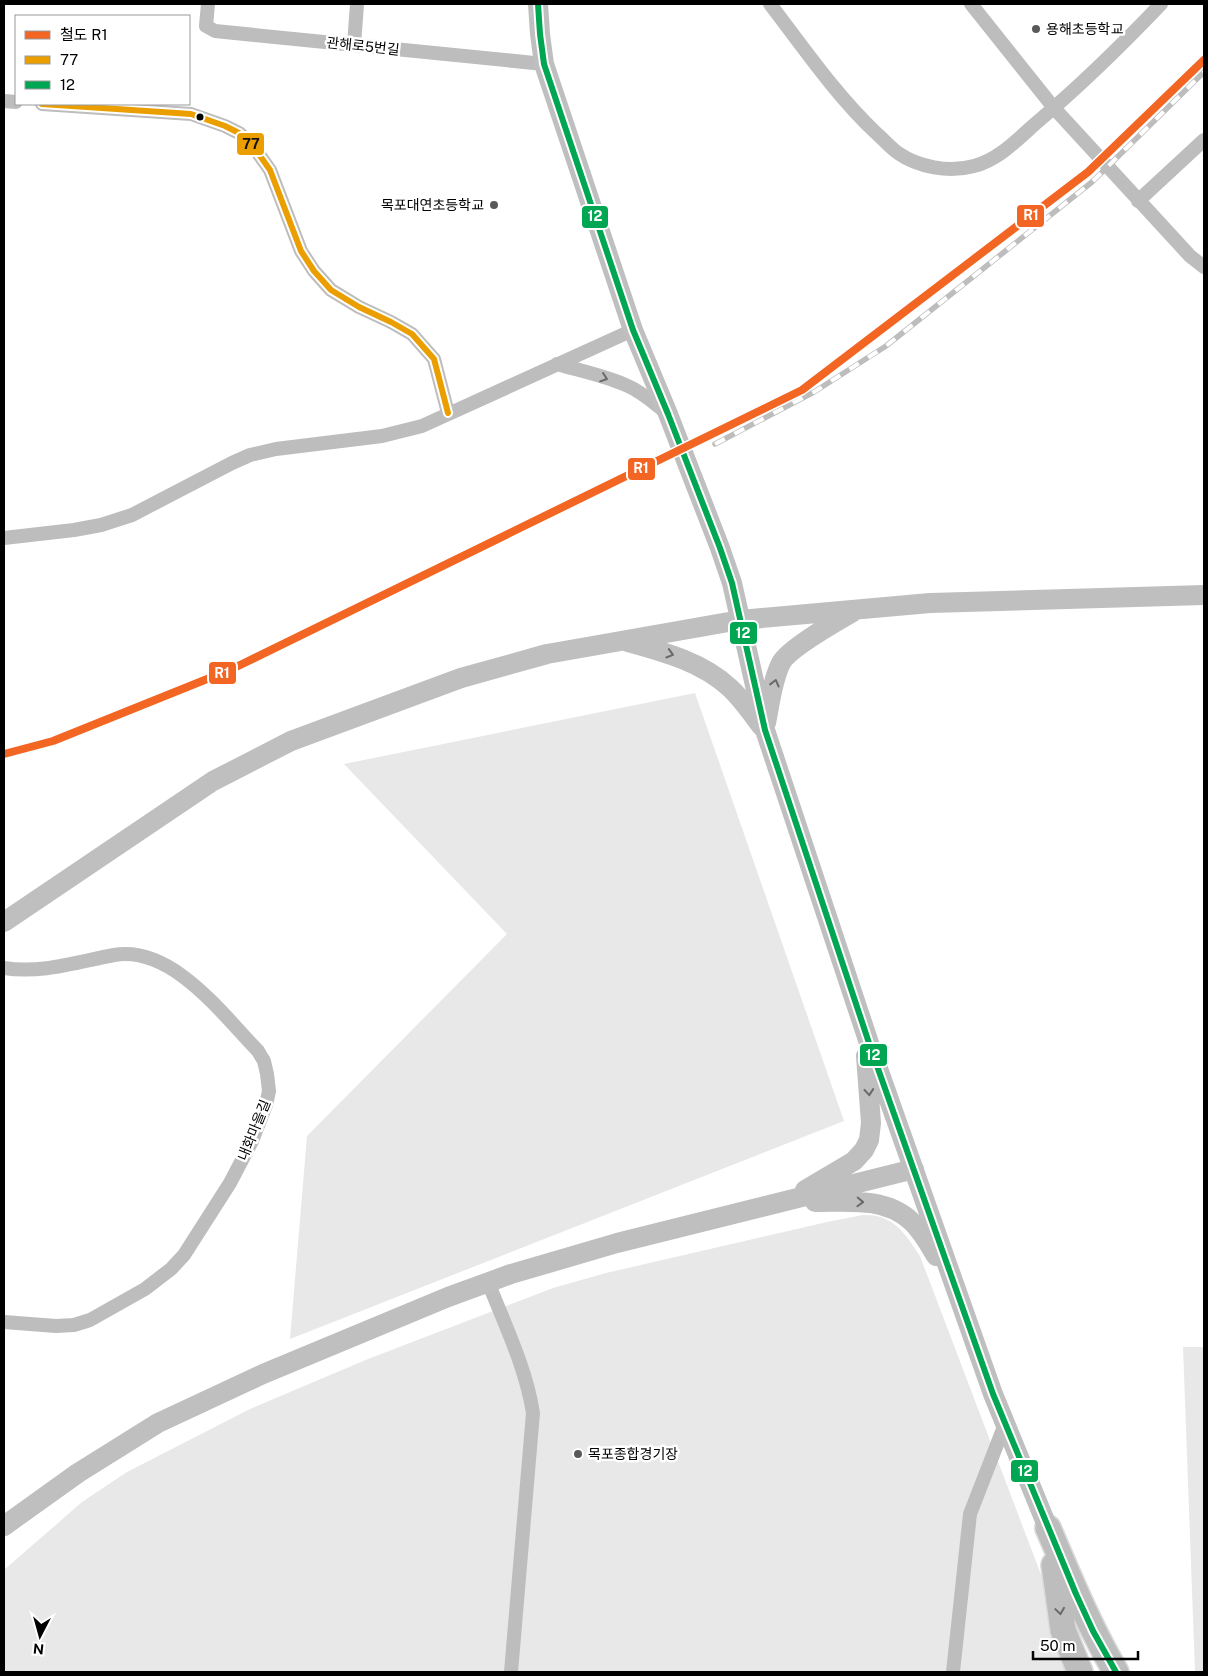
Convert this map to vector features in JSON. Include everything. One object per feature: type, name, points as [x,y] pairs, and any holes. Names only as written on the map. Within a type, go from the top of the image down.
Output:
[{"type":"highway","points":[[1048,1528],[1063,1630],[1080,1672]]},
{"type":"highway","points":[[1048,1528],[1076,1594],[1116,1672]]},
{"type":"street","name":"관해로5번길","points":[[208,4],[206,26],[215,31],[544,64]]},
{"type":"street","points":[[354,45],[357,4]]},
{"type":"street","points":[[538,4],[544,64],[633,330],[668,414],[732,583],[765,730],[863,1026],[992,1394],[1048,1528]]},
{"type":"street","points":[[770,4],[837,91],[866,123],[897,152],[916,163],[957,169],[975,166],[1000,154],[1118,50],[1161,4]]},
{"type":"street","points":[[971,4],[1054,108],[1138,201],[1190,256],[1204,267]]},
{"type":"street","points":[[57,105],[191,114],[239,133],[253,146],[270,170],[301,251],[314,271],[331,290],[359,307],[412,334],[434,359],[448,413]]},
{"type":"street","points":[[1138,201],[1204,140]]},
{"type":"street","points":[[4,538],[102,525],[132,515],[250,455],[411,430],[633,330]]},
{"type":"street","points":[[557,364],[630,387],[668,414]]},
{"type":"street","points":[[4,922],[213,782],[291,741],[462,678],[547,654],[740,620],[857,609],[930,603],[1204,595]]},
{"type":"street","points":[[765,730],[775,680],[782,662],[795,649],[857,609]]},
{"type":"street","points":[[624,640],[678,656],[705,670],[730,688],[765,730]]},
{"type":"street","name":"내화마을길","points":[[4,968],[14,970],[56,968],[116,955],[135,955],[161,962],[197,987],[258,1050],[264,1061],[269,1091],[266,1106],[252,1141],[230,1183],[184,1255],[171,1269],[145,1289],[90,1320],[74,1325],[56,1326],[4,1322]]},
{"type":"street","points":[[783,1202],[854,1161],[864,1150],[869,1140],[872,1124],[863,1026]]},
{"type":"street","points":[[4,1526],[78,1473],[158,1423],[323,1348],[448,1297],[488,1282],[608,1245],[914,1169]]},
{"type":"street","points":[[783,1202],[860,1202],[888,1207],[906,1218],[920,1232],[954,1284]]},
{"type":"street","points":[[488,1282],[524,1374],[533,1413],[511,1672]]},
{"type":"street","points":[[953,1672],[970,1514],[1005,1424]]},
{"type":"shaded area","points":[[695,693],[844,1121],[290,1339],[307,1136],[507,934],[344,764]]},
{"type":"shaded area","name":"목포종합경기장","points":[[863,1215],[882,1218],[897,1226],[920,1256],[1078,1672],[4,1672],[4,1570],[82,1502],[127,1472],[250,1409],[368,1359],[553,1288],[606,1273]]},
{"type":"shaded area","points":[[1183,1347],[1204,1347],[1204,1672],[1195,1672]]},
{"type":"railway","points":[[715,444],[814,392],[886,346],[1092,182],[1204,72]]},
{"type":"rail line","name":"R1","points":[[4,754],[53,741],[232,669],[802,390],[1088,172],[1204,60]]},
{"type":"transit line","name":"12","points":[[538,4],[544,64],[633,330],[668,414],[732,583],[765,730],[870,1046],[993,1394],[1076,1594],[1093,1631],[1116,1672]]},
{"type":"transit line","name":"77","points":[[57,105],[191,114],[239,133],[253,146],[270,170],[301,251],[314,271],[331,290],[359,307],[412,334],[434,359],[448,413]]},
{"type":"place","name":"용해초등학교","points":[[1036,29]]},
{"type":"place","name":"목포대연초등학교","points":[[494,205]]},
{"type":"place","name":"목포종합경기장","points":[[578,1454]]}]
